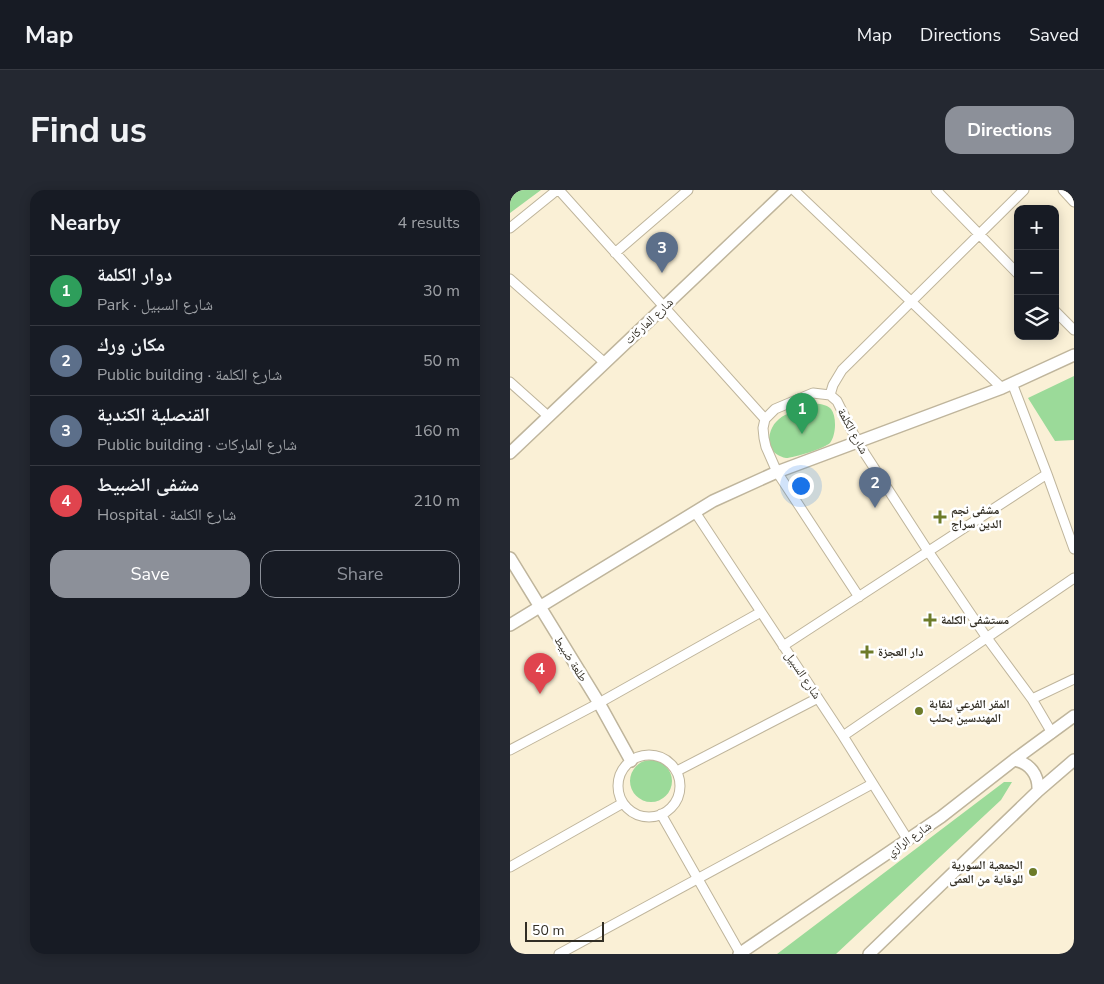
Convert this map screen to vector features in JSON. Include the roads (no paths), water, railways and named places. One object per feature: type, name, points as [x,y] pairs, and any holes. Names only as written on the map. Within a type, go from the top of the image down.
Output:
[{"type":"street","points":[[510,228],[558,190],[765,419],[763,428],[766,447],[778,472],[859,597]]},
{"type":"street","points":[[615,253],[688,190]]},
{"type":"street","name":"شارع الماركات","points":[[510,453],[787,190]]},
{"type":"street","points":[[794,190],[912,301],[1007,385],[1048,474],[1074,549]]},
{"type":"street","points":[[936,190],[1014,270]]},
{"type":"street","points":[[830,395],[842,370],[1024,190]]},
{"type":"street","points":[[1063,190],[1074,202]]},
{"type":"street","points":[[510,279],[605,363]]},
{"type":"street","points":[[1059,315],[1074,330]]},
{"type":"street","points":[[510,625],[713,501],[778,472],[1007,385],[1074,355]]},
{"type":"street","points":[[510,382],[548,416]]},
{"type":"street","name":"شارع الكلمة","points":[[765,419],[775,409],[813,393],[830,395],[837,401],[858,443],[928,551],[1032,699],[1052,732]]},
{"type":"street","points":[[783,646],[1048,474]]},
{"type":"street","name":"شارع السبيل","points":[[695,512],[844,736],[908,840]]},
{"type":"street","name":"طلعة ضبيط","points":[[510,558],[599,703],[631,761]]},
{"type":"street","points":[[844,736],[1074,578]]},
{"type":"street","points":[[510,750],[599,703],[761,612]]},
{"type":"street","points":[[1032,699],[1074,679]]},
{"type":"street","points":[[677,772],[818,698]]},
{"type":"street","name":"شارع الرازي","points":[[739,954],[941,817],[1074,716]]},
{"type":"street","points":[[646,755],[655,755],[664,758],[672,764],[677,772],[680,781],[680,791],[670,809],[661,814],[644,816],[629,809],[623,802],[620,794],[620,777],[631,761],[646,755]]},
{"type":"street","points":[[1014,760],[1024,763],[1032,770],[1037,780],[1038,791]]},
{"type":"street","points":[[869,954],[1038,791],[1074,760]]},
{"type":"street","points":[[559,954],[872,784]]},
{"type":"street","points":[[510,867],[623,802]]},
{"type":"street","points":[[661,814],[739,954]]},
{"type":"place","name":"القنصلية الكندية","points":[[662,273]]},
{"type":"place","name":"دوار الكلمة","points":[[802,434]]},
{"type":"place","name":"مكان ورك","points":[[875,508]]},
{"type":"place","name":"مشفى نجم الدين سراج","points":[[940,517]]},
{"type":"place","name":"مستشفى الكلمة","points":[[930,620]]},
{"type":"place","name":"دار العجزة","points":[[867,652]]},
{"type":"place","name":"مشفى الضبيط","points":[[540,694]]},
{"type":"place","name":"المقر الفرعي لنقابة المهندسين بحلب","points":[[919,711]]},
{"type":"place","name":"الجمعية السورية للوقاية من العمى","points":[[1033,872]]}]
